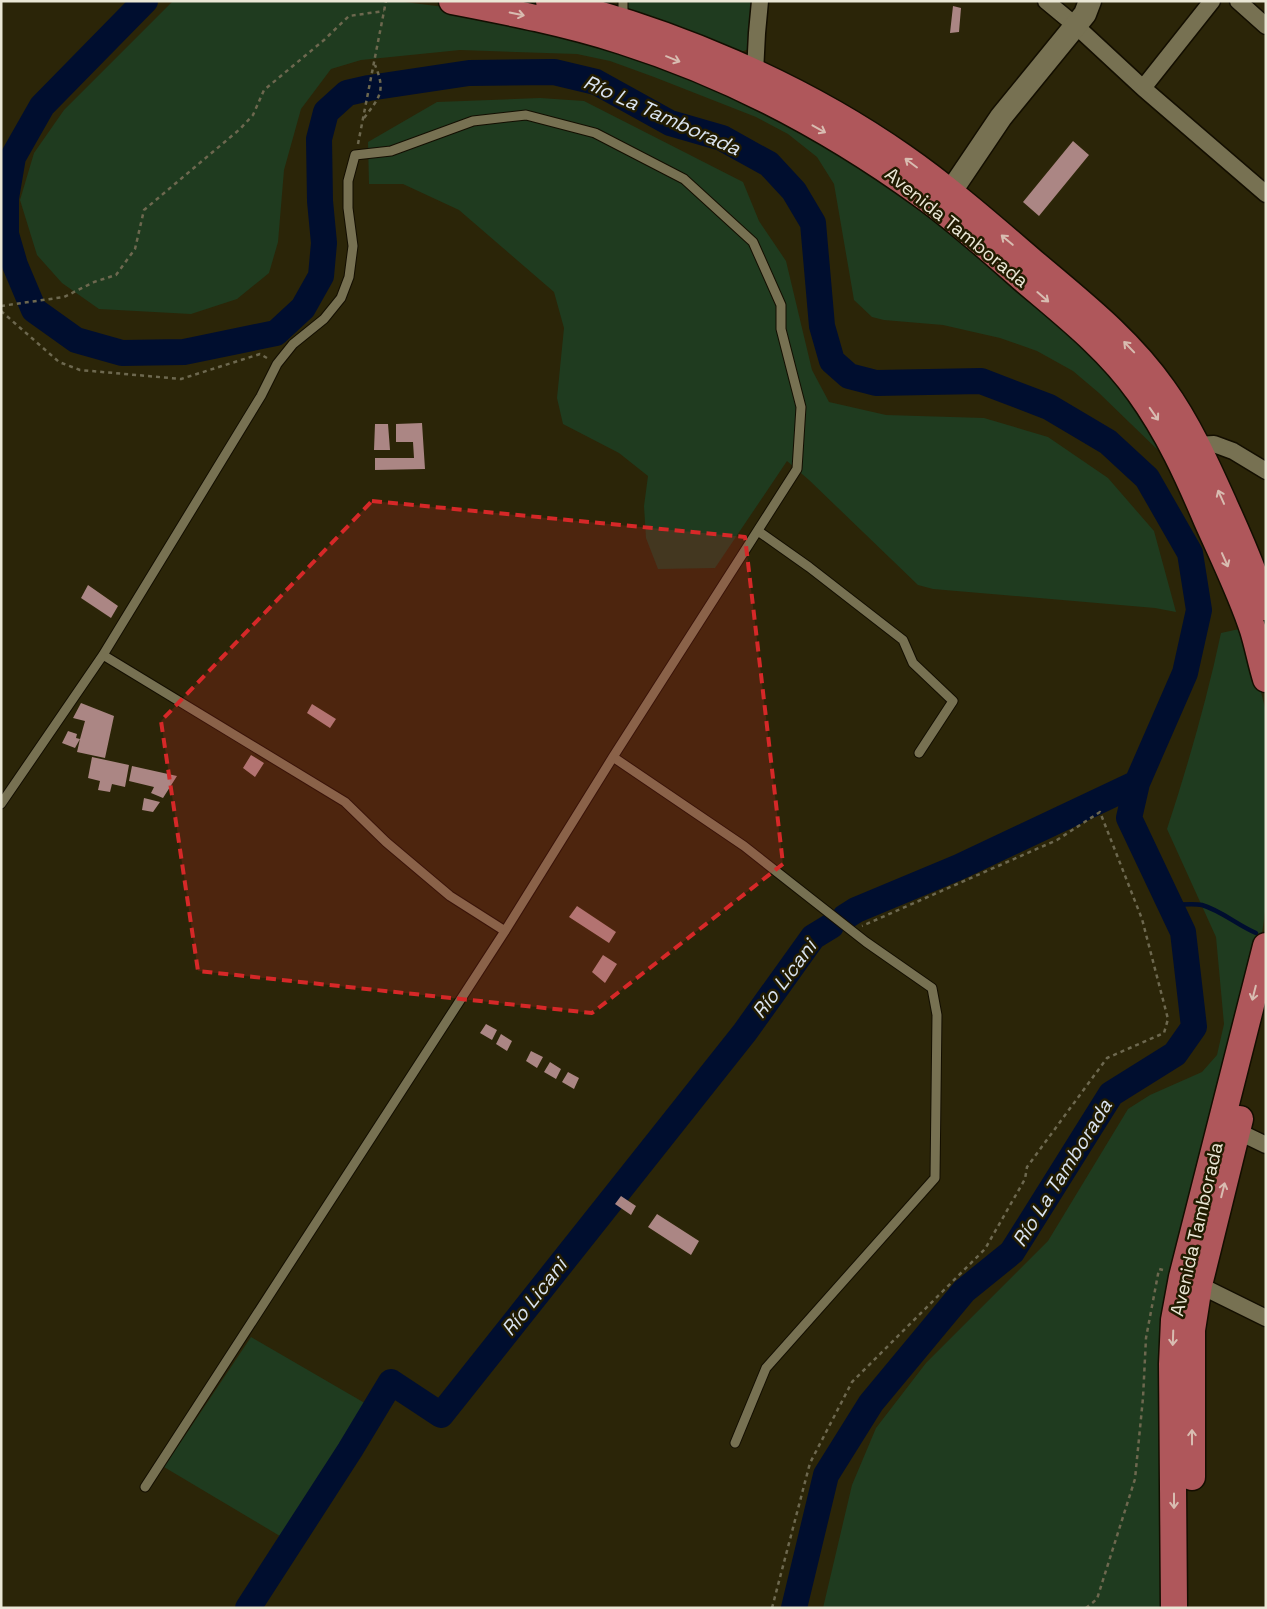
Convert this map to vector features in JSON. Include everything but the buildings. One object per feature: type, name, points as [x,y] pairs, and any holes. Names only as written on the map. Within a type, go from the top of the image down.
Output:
[{"type":"main road","name":"Avenida Tamborada","points":[[452,1],[562,24],[622,41],[680,62],[746,91],[837,139],[874,162],[945,200],[1118,335],[1137,355],[1164,390],[1197,445],[1254,571],[1266,606]]},
{"type":"main road","name":"Avenida Tamborada","points":[[549,1],[591,11],[623,11],[692,46],[755,72],[809,100],[903,157],[945,200],[1112,359],[1137,389],[1154,414],[1180,460],[1233,580],[1252,630],[1266,679]]},
{"type":"main road","name":"Avenida Tamborada","points":[[1193,1608],[1191,1281],[1266,946]]},
{"type":"main road","name":"Avenida Tamborada","points":[[1174,1608],[1172,1364],[1174,1320],[1191,1281],[1238,1131],[1266,1019]]},
{"type":"street","points":[[755,72],[756,33],[760,1]]},
{"type":"street","points":[[1046,1],[1266,194]]},
{"type":"street","points":[[945,200],[1001,117],[1085,14],[1090,1]]},
{"type":"street","points":[[1143,88],[1212,1]]},
{"type":"street","points":[[1238,1],[1266,26]]},
{"type":"street","points":[[1197,445],[1214,444],[1233,450],[1266,471]]},
{"type":"street","points":[[1238,1131],[1266,1145]]},
{"type":"street","points":[[1191,1281],[1266,1318]]},
{"type":"lane","points":[[1,804],[103,655],[261,396],[277,364],[293,344],[324,319],[341,298],[349,277],[353,246],[348,208],[348,181],[356,155],[391,151],[473,121],[526,115],[595,134],[684,179],[753,242],[781,305],[781,329],[801,407],[798,469],[613,757],[505,931],[145,1487]]},
{"type":"lane","points":[[758,531],[903,640],[913,664],[953,701],[919,753]]},
{"type":"lane","points":[[103,655],[345,802],[386,842],[450,896],[505,931]]},
{"type":"lane","points":[[613,757],[744,846],[851,930],[932,988],[937,1014],[935,1178],[766,1368],[735,1443]]},
{"type":"path","points":[[356,155],[386,1]]},
{"type":"path","points":[[1,306],[64,297],[94,282],[116,275],[135,249],[144,210],[240,129],[252,116],[264,90],[324,40],[349,16],[384,11]]},
{"type":"path","points":[[363,119],[378,99],[381,80],[374,63]]},
{"type":"path","points":[[1,311],[59,362],[80,370],[181,378],[260,354],[277,364]]},
{"type":"path","points":[[772,1608],[810,1463],[852,1382],[985,1249],[1025,1180],[1027,1166],[1108,1058],[1164,1033],[1168,1019],[1142,919],[1100,812],[1057,840],[851,930]]},
{"type":"path","points":[[1086,1608],[1097,1599],[1135,1479],[1143,1398],[1146,1338],[1159,1269],[1191,1281]]},
{"type":"highlighted area","points":[[372,501],[745,537],[783,864],[592,1013],[198,971],[161,721]]},
{"type":"green space","points":[[173,1],[396,1],[453,8],[644,57],[774,114],[891,183],[1005,274],[1125,387],[1180,475],[1252,656],[1265,708],[1266,904],[1262,934],[1203,1165],[1167,1608],[823,1608],[852,1485],[876,1428],[926,1363],[1048,1241],[1128,1109],[1150,1095],[1202,1072],[1217,1055],[1224,1024],[1216,937],[1167,829],[1197,732],[1221,633],[1239,629],[1193,521],[1161,453],[1099,393],[1073,371],[1037,351],[1000,338],[943,325],[884,320],[872,317],[854,300],[834,184],[817,157],[788,134],[756,117],[654,77],[610,61],[577,54],[460,50],[361,60],[331,69],[301,109],[284,170],[278,242],[269,273],[237,299],[191,314],[99,309],[62,283],[37,255],[20,200],[34,153],[64,110]]},
{"type":"green space","points":[[627,1],[754,1],[749,49],[738,53],[627,10]]},
{"type":"green space","points":[[540,98],[584,101],[743,182],[759,221],[786,261],[812,370],[829,402],[886,415],[984,418],[1048,437],[1108,478],[1154,531],[1176,612],[1155,608],[933,589],[918,585],[787,461],[715,568],[658,569],[646,538],[644,506],[648,476],[619,453],[563,424],[557,398],[564,328],[554,292],[459,210],[403,184],[369,184],[368,142],[437,102]]},
{"type":"green space","points":[[251,1337],[375,1409],[290,1542],[164,1467]]},
{"type":"waterway","name":"Río La Tamborada","points":[[145,1],[42,106],[13,157],[6,198],[6,234],[15,265],[34,310],[76,340],[122,353],[184,352],[276,333],[303,308],[321,276],[324,243],[320,201],[319,139],[326,112],[347,93],[369,88],[469,73],[554,72],[596,82],[670,123],[722,138],[769,164],[794,191],[813,223],[822,326],[832,361],[849,376],[876,383],[981,381],[1049,407],[1108,442],[1147,478],[1190,553],[1199,610],[1185,673],[1137,783],[1129,818],[1183,932],[1194,1027],[1175,1054],[1111,1094],[1012,1252],[964,1291],[871,1403],[826,1475],[794,1608]]},
{"type":"waterway","name":"Río Licani","points":[[845,917],[856,910],[959,867],[1137,783]]},
{"type":"waterway","points":[[1170,905],[1202,905],[1256,933]]},
{"type":"waterway","name":"Río Licani","points":[[248,1608],[350,1450],[391,1382],[441,1415],[745,1032],[813,937],[831,926]]}]
